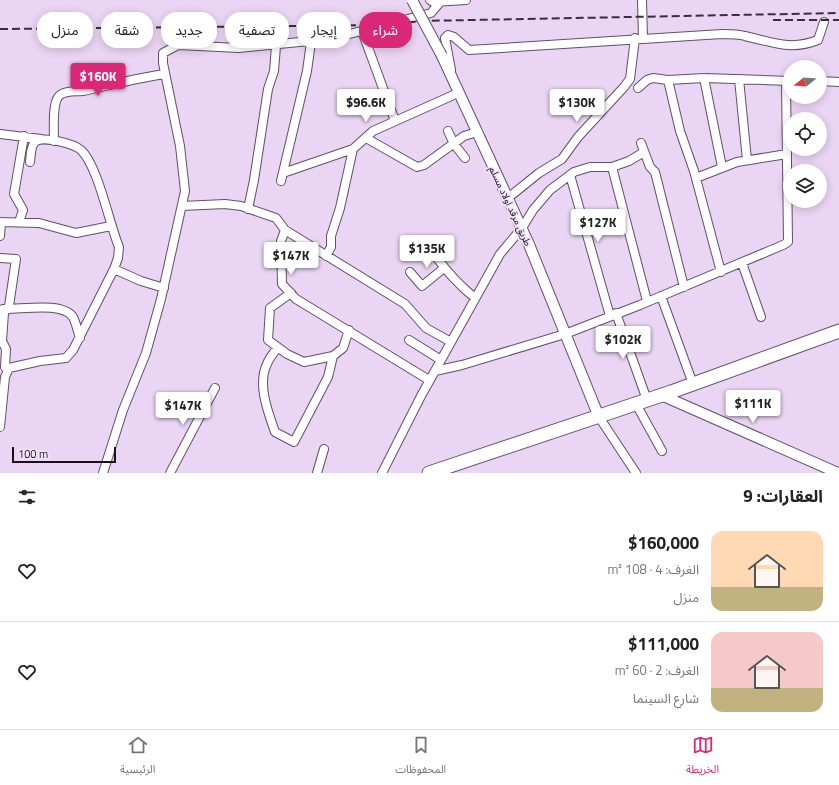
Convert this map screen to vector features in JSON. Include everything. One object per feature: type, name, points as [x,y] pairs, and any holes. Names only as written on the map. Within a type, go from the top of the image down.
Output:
[{"type":"main road","points":[[429,473],[642,402],[839,331]]},
{"type":"street","name":"طريق مرقد اولاد مسلم","points":[[412,0],[442,56],[522,228],[599,416]]},
{"type":"street","points":[[430,0],[466,0]]},
{"type":"street","points":[[508,198],[539,173],[562,159],[578,137],[630,79],[639,38],[642,0]]},
{"type":"street","points":[[412,18],[431,13],[441,1]]},
{"type":"street","points":[[452,78],[451,64],[445,46],[445,38],[448,35],[454,37],[469,50],[639,38],[722,34],[744,35],[758,40],[796,46],[818,40],[824,22]]},
{"type":"street","points":[[103,473],[122,410],[146,353],[164,288],[185,191],[180,146],[163,64],[163,53],[178,45],[225,47]]},
{"type":"street","points":[[248,209],[268,90],[274,71],[276,48]]},
{"type":"street","points":[[310,48],[307,71],[282,177],[353,149],[373,131],[458,92]]},
{"type":"street","points":[[368,48],[395,121]]},
{"type":"street","points":[[54,141],[55,104],[59,96],[65,93],[82,91],[130,79],[165,74]]},
{"type":"street","points":[[638,88],[647,80],[653,78],[668,80],[704,78],[783,81]]},
{"type":"street","points":[[704,78],[722,167]]},
{"type":"street","points":[[739,79],[747,160]]},
{"type":"street","points":[[668,80],[680,131],[696,178],[722,272]]},
{"type":"street","points":[[827,81],[839,82]]},
{"type":"street","points":[[448,131],[454,144],[465,158]]},
{"type":"street","points":[[366,138],[417,167],[424,164],[464,136],[477,132]]},
{"type":"street","points":[[0,134],[54,141],[72,145],[81,150],[95,173],[118,247],[118,258],[114,269],[80,338],[66,358],[5,367]]},
{"type":"street","points":[[18,222],[23,210],[14,194],[24,136]]},
{"type":"street","points":[[30,162],[32,146],[36,140],[42,139]]},
{"type":"street","points":[[641,143],[650,167],[655,172],[684,287]]},
{"type":"street","points":[[326,256],[331,247],[331,236],[340,208],[353,149]]},
{"type":"street","points":[[382,473],[430,380],[500,254],[522,228],[533,210],[550,190],[570,175],[590,167],[612,167],[629,161],[644,152]]},
{"type":"street","points":[[696,178],[722,167],[747,160],[783,155]]},
{"type":"street","points":[[435,371],[462,365],[565,334],[722,272],[788,242],[787,156]]},
{"type":"street","points":[[612,167],[647,301]]},
{"type":"street","points":[[570,175],[642,402],[662,451]]},
{"type":"street","points":[[182,206],[225,204],[248,209],[276,218],[285,230],[405,304],[426,328],[451,342]]},
{"type":"street","points":[[0,236],[1,222],[39,223],[76,233],[111,226]]},
{"type":"street","points":[[285,230],[281,241],[282,284],[296,298],[430,380]]},
{"type":"street","points":[[426,242],[444,268],[460,286],[475,298]]},
{"type":"street","points":[[0,258],[16,259],[11,294],[3,309],[2,341],[6,349],[0,427]]},
{"type":"street","points":[[742,263],[761,316]]},
{"type":"street","points":[[410,272],[422,286],[444,268]]},
{"type":"street","points":[[114,269],[141,281],[164,288]]},
{"type":"street","points":[[291,293],[270,308],[268,340],[277,348],[304,362],[319,360],[333,356],[343,348],[349,330]]},
{"type":"street","points":[[661,296],[693,384]]},
{"type":"street","points":[[3,309],[50,308],[67,312],[73,318],[80,338]]},
{"type":"street","points":[[409,340],[441,360]]},
{"type":"street","points":[[277,348],[266,365],[263,382],[267,410],[275,432],[294,442],[328,377],[333,356]]},
{"type":"street","points":[[170,473],[215,388]]},
{"type":"street","points":[[661,395],[837,473]]},
{"type":"street","points":[[599,416],[636,473]]},
{"type":"street","points":[[317,473],[324,449]]},
{"type":"railway","points":[[0,29],[388,25],[419,21],[839,13]]},
{"type":"railway","points":[[773,20],[839,20]]}]
